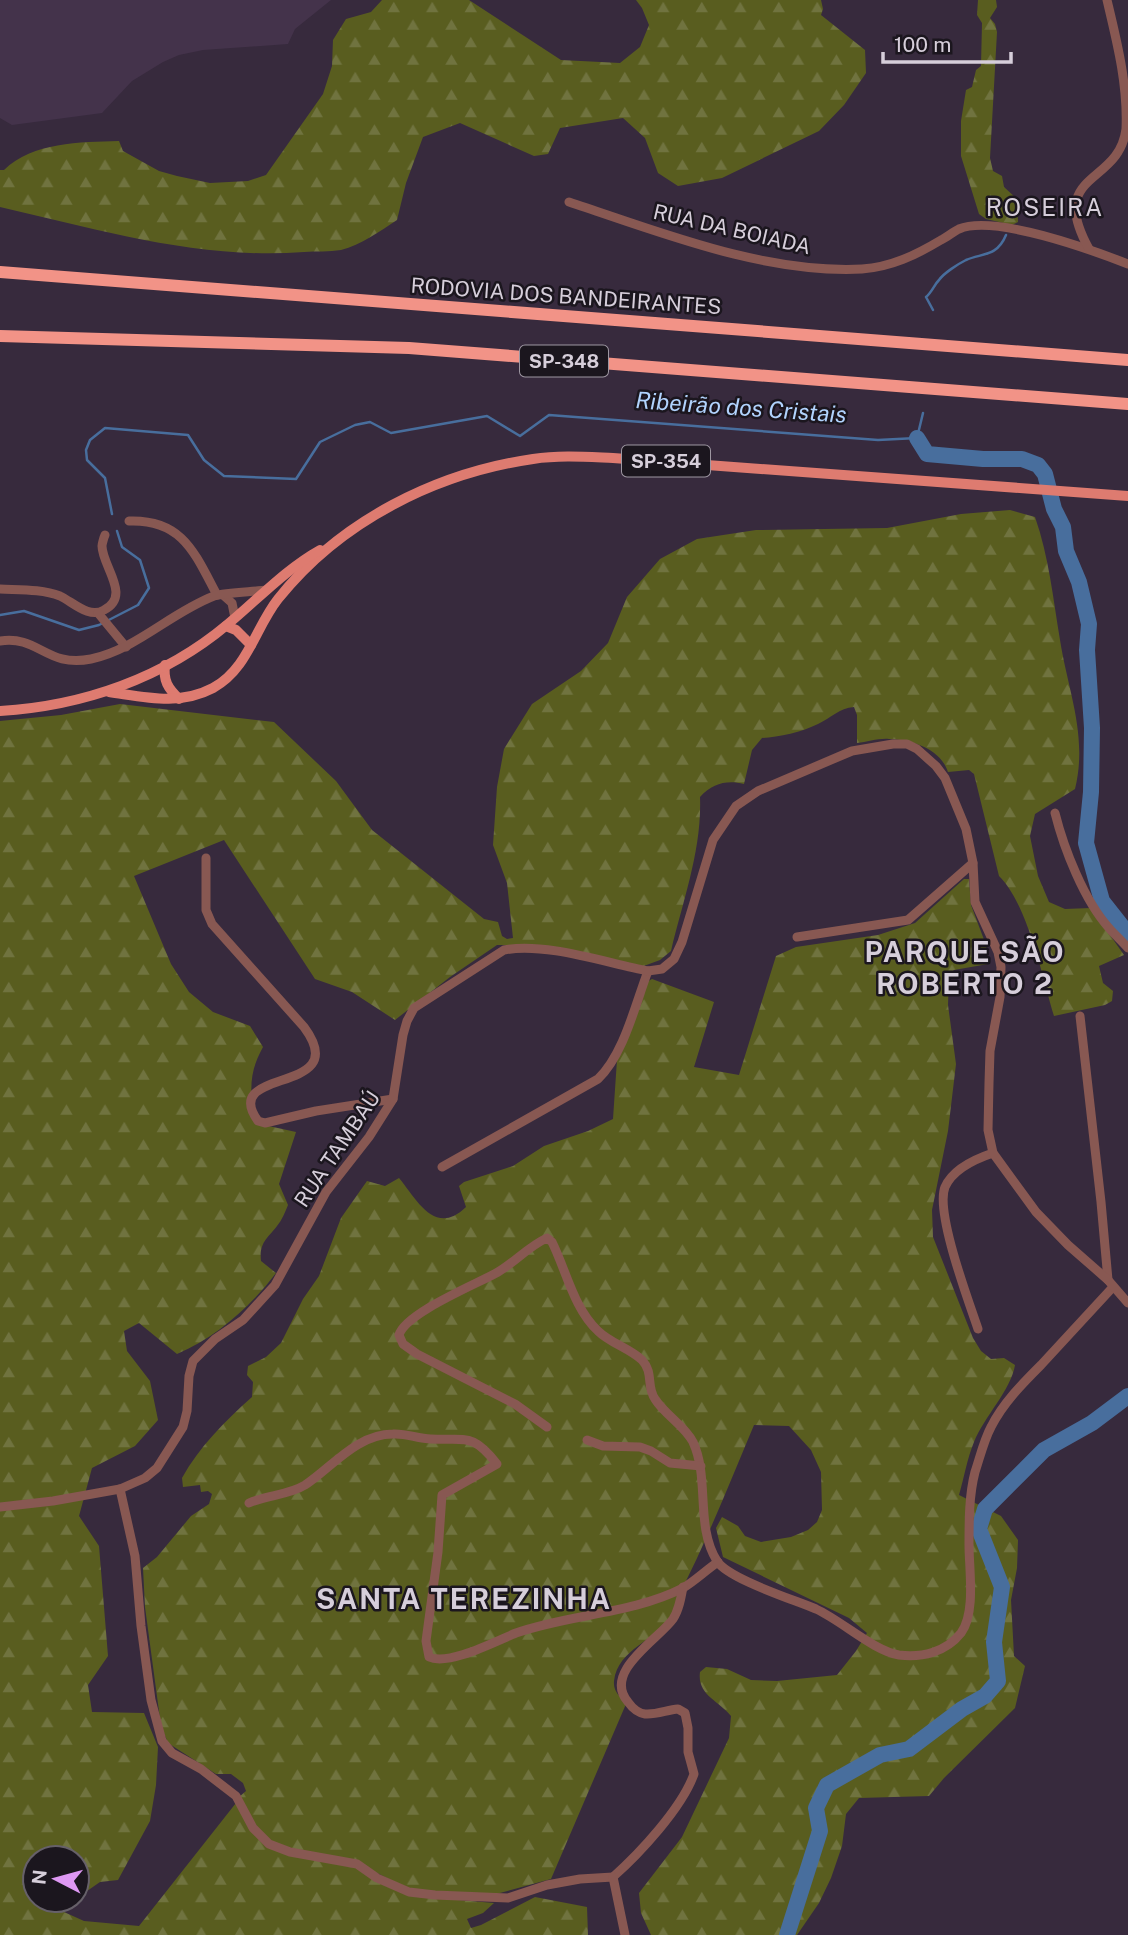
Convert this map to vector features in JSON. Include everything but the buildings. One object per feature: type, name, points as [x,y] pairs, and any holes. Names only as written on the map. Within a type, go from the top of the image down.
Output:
[{"type":"highway","name":"RODOVIA DOS BANDEIRANTES","points":[[0,272],[1128,360]]},
{"type":"highway","name":"SP-348","points":[[0,336],[409,348],[1128,404]]},
{"type":"main road","name":"SP-354","points":[[0,711],[54,706],[109,692],[194,649],[236,618],[302,561],[361,524],[427,488],[462,475],[536,458],[626,458],[1128,496]]},
{"type":"main road","name":"SP-354","points":[[109,692],[151,699],[179,699],[196,696],[215,687],[237,670],[279,597],[329,546]]},
{"type":"main road","points":[[226,626],[236,630],[251,645]]},
{"type":"main road","points":[[165,665],[166,684],[179,699]]},
{"type":"street","points":[[1089,249],[1076,223],[1075,204],[1079,191],[1121,148],[1126,129],[1124,69],[1107,0]]},
{"type":"street","name":"RUA DA BOIADA","points":[[569,202],[685,240],[775,262],[808,267],[860,269],[887,266],[959,229],[976,225],[1000,226],[1089,249],[1128,264]]},
{"type":"street","points":[[129,521],[163,524],[175,532],[189,545],[220,595],[232,603],[236,618]]},
{"type":"street","points":[[0,589],[58,595],[88,611],[98,613],[108,609],[113,603],[116,590],[102,545],[105,535]]},
{"type":"street","points":[[0,641],[19,640],[51,657],[75,662],[118,652],[220,595],[269,590]]},
{"type":"street","points":[[98,613],[126,647]]},
{"type":"street","points":[[442,1167],[598,1079],[606,1071],[616,1055],[648,971],[662,969],[674,959],[682,942],[713,839],[736,806],[758,791],[852,751],[907,744],[926,756],[949,786],[966,829],[973,863],[975,902],[998,952],[1001,988],[990,1051],[989,1083],[988,1129],[993,1153],[1036,1212],[1128,1303]]},
{"type":"street","points":[[1055,813],[1061,836],[1087,893],[1107,926],[1128,948]]},
{"type":"street","points":[[206,858],[206,910],[212,924],[303,1027],[313,1040],[315,1048],[311,1065],[304,1072],[264,1085],[258,1090],[252,1104],[253,1115],[258,1121],[265,1123],[316,1111],[393,1099]]},
{"type":"street","points":[[797,937],[908,920],[973,863]]},
{"type":"street","name":"RUA TAMBAÚ","points":[[0,1507],[120,1489],[145,1478],[158,1468],[183,1427],[193,1361],[215,1339],[243,1320],[275,1285],[326,1192],[369,1137],[393,1099],[403,1035],[414,1008],[504,950],[538,948],[648,971]]},
{"type":"street","points":[[547,1427],[515,1404],[416,1354],[403,1344],[399,1335],[402,1327],[434,1305],[499,1271],[547,1238],[552,1242],[574,1292],[597,1331],[639,1358],[649,1368],[652,1396],[687,1432],[701,1466],[706,1524],[718,1562],[734,1574],[840,1622],[880,1650],[898,1655],[913,1655],[940,1651],[946,1647],[963,1631],[968,1616],[971,1585],[971,1497],[975,1475],[991,1426],[1021,1386],[1110,1283],[1080,1016]]},
{"type":"street","points":[[978,1329],[952,1250],[943,1194],[946,1185],[958,1171],[973,1160],[993,1153]]},
{"type":"street","points":[[249,1503],[304,1485],[355,1447],[367,1440],[392,1433],[431,1439],[468,1440],[482,1446],[497,1464],[442,1495],[438,1552],[426,1642],[429,1657],[435,1660],[459,1655],[548,1624],[624,1608],[683,1587],[718,1562]]},
{"type":"street","points":[[587,1440],[603,1446],[640,1447],[670,1463],[701,1466]]},
{"type":"street","points":[[120,1489],[135,1556],[151,1700],[162,1741],[172,1753],[201,1769],[236,1797],[253,1828],[269,1844],[290,1852],[357,1864],[377,1878],[409,1892],[508,1898],[580,1878],[613,1877],[635,1857],[660,1828],[694,1774],[688,1752],[685,1713],[678,1709],[648,1714],[637,1712],[625,1699],[622,1679],[637,1654],[675,1615],[683,1587]]},
{"type":"street","points":[[613,1877],[625,1935]]},
{"type":"shaded area","points":[[0,0],[331,0],[295,29],[288,44],[203,50],[179,55],[132,81],[102,113],[12,125],[0,118]]},
{"type":"green space","points":[[382,0],[469,0],[561,60],[620,63],[640,47],[649,25],[636,0],[821,0],[821,15],[865,50],[866,73],[844,105],[819,131],[722,178],[678,186],[658,173],[645,138],[623,118],[560,128],[548,154],[534,156],[460,123],[423,137],[406,183],[397,220],[363,241],[341,250],[227,252],[151,241],[0,207],[0,170],[29,154],[73,143],[119,141],[123,151],[159,171],[210,183],[248,181],[266,175],[323,94],[332,66],[333,40],[346,19],[371,12]]},
{"type":"green space","points":[[978,0],[996,0],[997,7],[990,18],[997,32],[990,158],[993,171],[1002,176],[1004,187],[1017,199],[1018,222],[1012,225],[986,219],[979,214],[961,156],[961,121],[966,90],[972,87],[976,70],[981,66],[982,23],[977,15]]},
{"type":"green space","points":[[1010,510],[1035,517],[1040,532],[1075,714],[1079,751],[1075,789],[1035,814],[1030,836],[1038,876],[1049,902],[1065,909],[1091,908],[1124,955],[1099,966],[1103,983],[1113,991],[1112,1001],[1105,1005],[1054,1016],[1026,922],[1018,904],[999,876],[974,774],[969,770],[948,772],[939,757],[916,744],[885,739],[857,743],[857,715],[854,707],[839,711],[823,722],[805,729],[762,738],[752,750],[744,784],[720,784],[700,797],[695,856],[671,951],[660,960],[641,967],[526,945],[497,945],[395,1020],[352,992],[315,979],[224,840],[134,876],[171,964],[189,992],[213,1012],[250,1026],[263,1047],[252,1083],[255,1123],[296,1132],[279,1184],[288,1205],[261,1249],[261,1261],[276,1273],[266,1285],[244,1309],[219,1330],[177,1354],[139,1323],[124,1331],[127,1351],[150,1381],[158,1420],[135,1446],[92,1468],[79,1516],[99,1546],[108,1656],[88,1685],[92,1712],[144,1713],[158,1747],[150,1821],[118,1880],[100,1882],[91,1888],[91,1844],[21,1844],[21,1914],[68,1914],[84,1921],[139,1926],[236,1803],[268,1846],[356,1867],[411,1896],[494,1903],[483,1913],[467,1919],[471,1928],[535,1897],[587,1907],[588,1935],[0,1935],[0,721],[61,715],[120,704],[274,722],[336,781],[372,830],[484,919],[498,922],[502,936],[513,938],[507,883],[493,845],[497,787],[504,749],[532,704],[581,671],[608,643],[627,597],[660,559],[697,539],[756,530],[887,528],[961,514]]},
{"type":"green space","points":[[964,879],[969,879],[971,905],[986,945],[988,964],[954,970],[949,975],[948,1005],[956,1064],[948,1131],[932,1210],[933,1237],[973,1338],[981,1351],[991,1359],[1004,1358],[1015,1365],[1003,1394],[974,1442],[959,1495],[1001,1516],[1018,1540],[1017,1568],[1011,1600],[1014,1656],[1025,1666],[1015,1708],[929,1796],[859,1798],[846,1814],[842,1846],[831,1878],[819,1903],[797,1935],[651,1935],[641,1913],[639,1893],[682,1837],[729,1738],[731,1716],[705,1692],[700,1672],[706,1667],[727,1669],[751,1680],[777,1681],[837,1675],[867,1633],[849,1618],[723,1557],[716,1528],[722,1517],[738,1526],[745,1536],[761,1542],[791,1537],[808,1530],[817,1522],[822,1510],[821,1472],[811,1450],[789,1426],[754,1425],[672,1615],[664,1626],[622,1660],[617,1670],[615,1688],[626,1704],[551,1879],[489,1896],[410,1890],[360,1864],[269,1843],[253,1827],[239,1797],[246,1791],[243,1783],[231,1774],[216,1774],[168,1743],[161,1726],[145,1607],[143,1568],[157,1557],[191,1516],[209,1504],[212,1494],[208,1491],[201,1492],[200,1485],[183,1487],[182,1478],[213,1435],[252,1397],[253,1382],[247,1375],[248,1366],[266,1357],[281,1343],[303,1299],[319,1276],[341,1218],[367,1181],[385,1186],[399,1178],[428,1212],[445,1218],[466,1207],[459,1186],[464,1182],[513,1166],[544,1146],[613,1119],[617,1060],[647,982],[652,979],[714,1002],[694,1067],[739,1075],[776,956],[796,947],[878,935],[915,923]]},
{"type":"waterway","points":[[933,310],[926,297],[941,277],[966,260],[994,251],[1006,235]]},
{"type":"waterway","name":"Ribeirão dos Cristais","points":[[112,514],[105,478],[87,460],[86,450],[90,440],[105,428],[188,435],[204,460],[224,476],[296,479],[320,442],[355,425],[370,422],[391,433],[487,416],[520,436],[549,415],[878,440],[917,438],[923,413]]},
{"type":"waterway","name":"Ribeirão dos Cristais","points":[[917,438],[927,454],[1022,459],[1038,465],[1045,474],[1054,509],[1063,527],[1066,551],[1079,582],[1089,624],[1087,650],[1092,728],[1091,792],[1086,843],[1102,901],[1128,934]]},
{"type":"waterway","name":"Ribeirão dos Cristais","points":[[0,615],[24,611],[79,630],[99,625],[138,605],[149,588],[140,560],[122,547],[117,531]]},
{"type":"waterway","name":"Ribeirão dos Cristais","points":[[787,1935],[820,1831],[816,1808],[827,1785],[880,1755],[909,1749],[962,1709],[985,1696],[998,1681],[994,1642],[1002,1587],[979,1529],[985,1509],[1044,1450],[1092,1423],[1128,1396]]},
{"type":"district","name":"ROSEIRA","points":[[1045,207]]},
{"type":"district","name":"PARQUE SÃO ROBERTO 2","points":[[965,967]]},
{"type":"district","name":"SANTA TEREZINHA","points":[[464,1598]]}]
